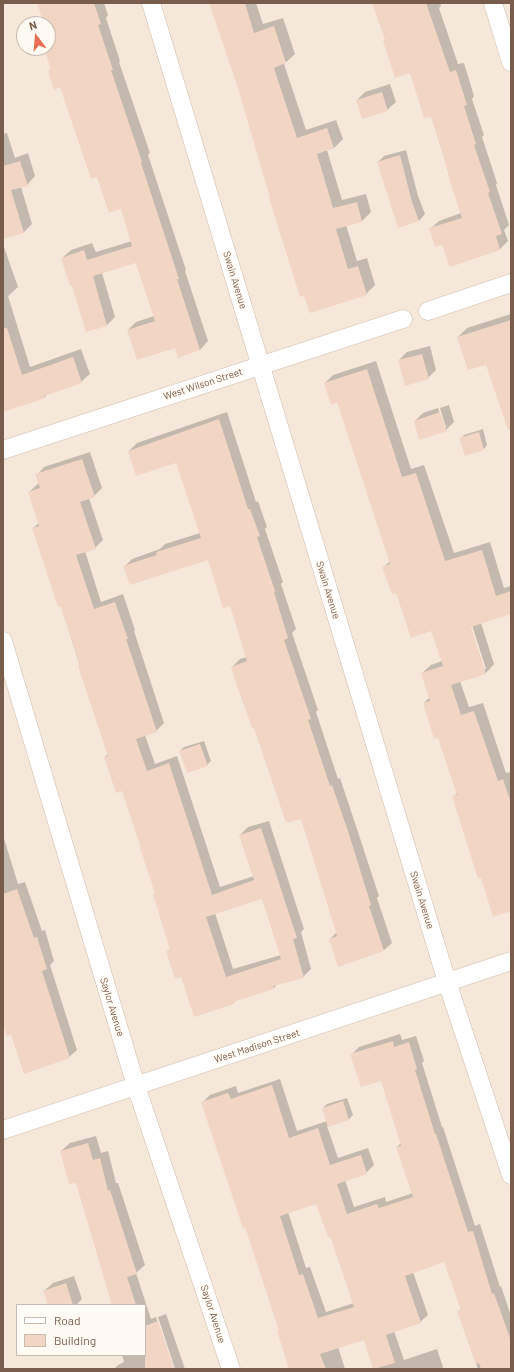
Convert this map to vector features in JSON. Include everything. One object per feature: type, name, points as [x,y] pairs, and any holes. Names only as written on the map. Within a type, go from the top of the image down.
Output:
[{"type":"street","name":"Swain Avenue","points":[[151,3],[447,982],[511,1175]]},
{"type":"street","points":[[493,3],[511,62]]},
{"type":"street","points":[[428,311],[511,283]]},
{"type":"street","name":"West Wilson Street","points":[[3,450],[403,319]]},
{"type":"street","name":"Saylor Avenue","points":[[3,641],[136,1086],[231,1369]]},
{"type":"street","name":"West Madison Street","points":[[3,1130],[511,961]]},
{"type":"shaded area","points":[[3,3],[511,3],[511,1369],[3,1369]]},
{"type":"building","points":[[37,3],[94,3],[101,24],[98,25],[113,70],[111,70],[142,162],[141,163],[179,279],[177,279],[200,350],[178,358],[175,348],[137,360],[127,330],[155,321],[136,263],[93,276],[107,326],[86,332],[72,286],[70,286],[61,258],[84,250],[87,260],[132,246],[121,209],[109,213],[97,177],[91,179],[60,87],[54,90],[48,71],[51,70],[47,56],[56,56],[56,16],[41,16]]},
{"type":"building","points":[[209,3],[245,3],[254,33],[274,26],[286,63],[274,68],[297,138],[327,128],[334,148],[317,154],[333,208],[357,202],[362,222],[336,229],[348,269],[358,266],[367,295],[310,313],[304,296],[300,297],[269,198],[238,88]]},
{"type":"building","points":[[372,3],[426,3],[450,72],[456,70],[467,105],[464,106],[476,144],[474,145],[502,234],[496,236],[500,250],[450,267],[442,245],[435,247],[429,228],[462,218],[431,116],[424,118],[410,73],[395,78],[383,41],[385,40]]},
{"type":"building","points":[[382,92],[388,111],[362,119],[356,100]]},
{"type":"building","points":[[400,155],[412,202],[419,221],[398,228],[377,162]]},
{"type":"building","points":[[20,161],[28,186],[11,190],[24,233],[3,239],[3,166]]},
{"type":"building","points":[[511,320],[511,429],[508,430],[486,365],[468,370],[457,337]]},
{"type":"building","points":[[3,328],[7,328],[22,375],[73,357],[82,383],[44,396],[45,398],[3,412]]},
{"type":"building","points":[[422,354],[429,379],[405,386],[398,360]]},
{"type":"building","points":[[367,369],[402,477],[416,473],[445,561],[482,550],[496,596],[511,591],[511,614],[471,627],[486,674],[451,685],[461,715],[474,711],[498,781],[503,779],[511,803],[511,911],[493,917],[481,878],[478,879],[452,796],[457,795],[438,738],[434,739],[423,703],[430,701],[421,673],[443,666],[431,631],[411,638],[396,593],[392,594],[382,567],[390,564],[337,402],[331,405],[324,383]]},
{"type":"building","points":[[440,412],[447,431],[419,440],[414,421]]},
{"type":"building","points":[[219,419],[248,509],[250,509],[260,536],[257,537],[275,591],[274,592],[288,638],[284,640],[311,719],[308,720],[330,786],[332,785],[348,831],[371,905],[369,906],[384,951],[338,967],[329,939],[337,936],[301,819],[286,823],[254,728],[252,728],[236,683],[231,667],[247,661],[230,606],[223,608],[208,560],[130,585],[123,566],[157,555],[156,552],[201,538],[176,463],[136,476],[128,451]]},
{"type":"building","points":[[479,432],[484,450],[465,456],[459,438]]},
{"type":"building","points":[[82,459],[95,497],[80,502],[96,549],[76,555],[94,609],[115,602],[128,639],[126,639],[157,732],[136,739],[147,771],[169,763],[212,895],[254,880],[239,835],[261,828],[297,938],[293,939],[304,978],[273,986],[274,989],[233,1002],[234,1004],[194,1017],[181,977],[175,979],[166,951],[170,950],[141,848],[122,791],[116,793],[104,757],[108,756],[78,666],[80,665],[61,607],[58,607],[32,528],[39,526],[28,492],[40,488],[35,474]],"holes":[[[262,899],[281,959],[226,977],[206,917]]]},
{"type":"building","points":[[200,744],[208,766],[187,773],[179,751]]},
{"type":"building","points":[[17,889],[34,938],[37,937],[47,969],[42,971],[70,1058],[24,1074],[11,1035],[7,1036],[3,1024],[3,894]]},
{"type":"building","points":[[393,1041],[394,1047],[409,1042],[417,1069],[415,1070],[468,1232],[473,1231],[492,1294],[494,1293],[511,1341],[511,1369],[481,1369],[479,1363],[476,1364],[457,1311],[461,1310],[444,1262],[405,1276],[421,1323],[386,1335],[395,1363],[373,1369],[364,1340],[320,1354],[326,1369],[289,1369],[277,1331],[279,1331],[245,1227],[243,1228],[201,1102],[228,1093],[231,1099],[272,1085],[289,1138],[318,1128],[330,1165],[361,1155],[367,1174],[337,1184],[347,1214],[377,1204],[379,1208],[413,1197],[396,1147],[401,1146],[381,1081],[361,1087],[350,1054]],"holes":[[[316,1204],[328,1237],[330,1236],[354,1307],[318,1318],[303,1274],[299,1275],[280,1216]]]},
{"type":"building","points":[[343,1101],[349,1120],[328,1127],[322,1108]]},
{"type":"building","points":[[88,1143],[93,1160],[100,1158],[108,1191],[110,1190],[137,1274],[127,1277],[136,1304],[112,1304],[76,1183],[69,1184],[60,1151]]},
{"type":"building","points":[[66,1283],[73,1304],[48,1304],[43,1291]]},
{"type":"building","points":[[158,1321],[174,1369],[145,1369],[146,1326]]}]
